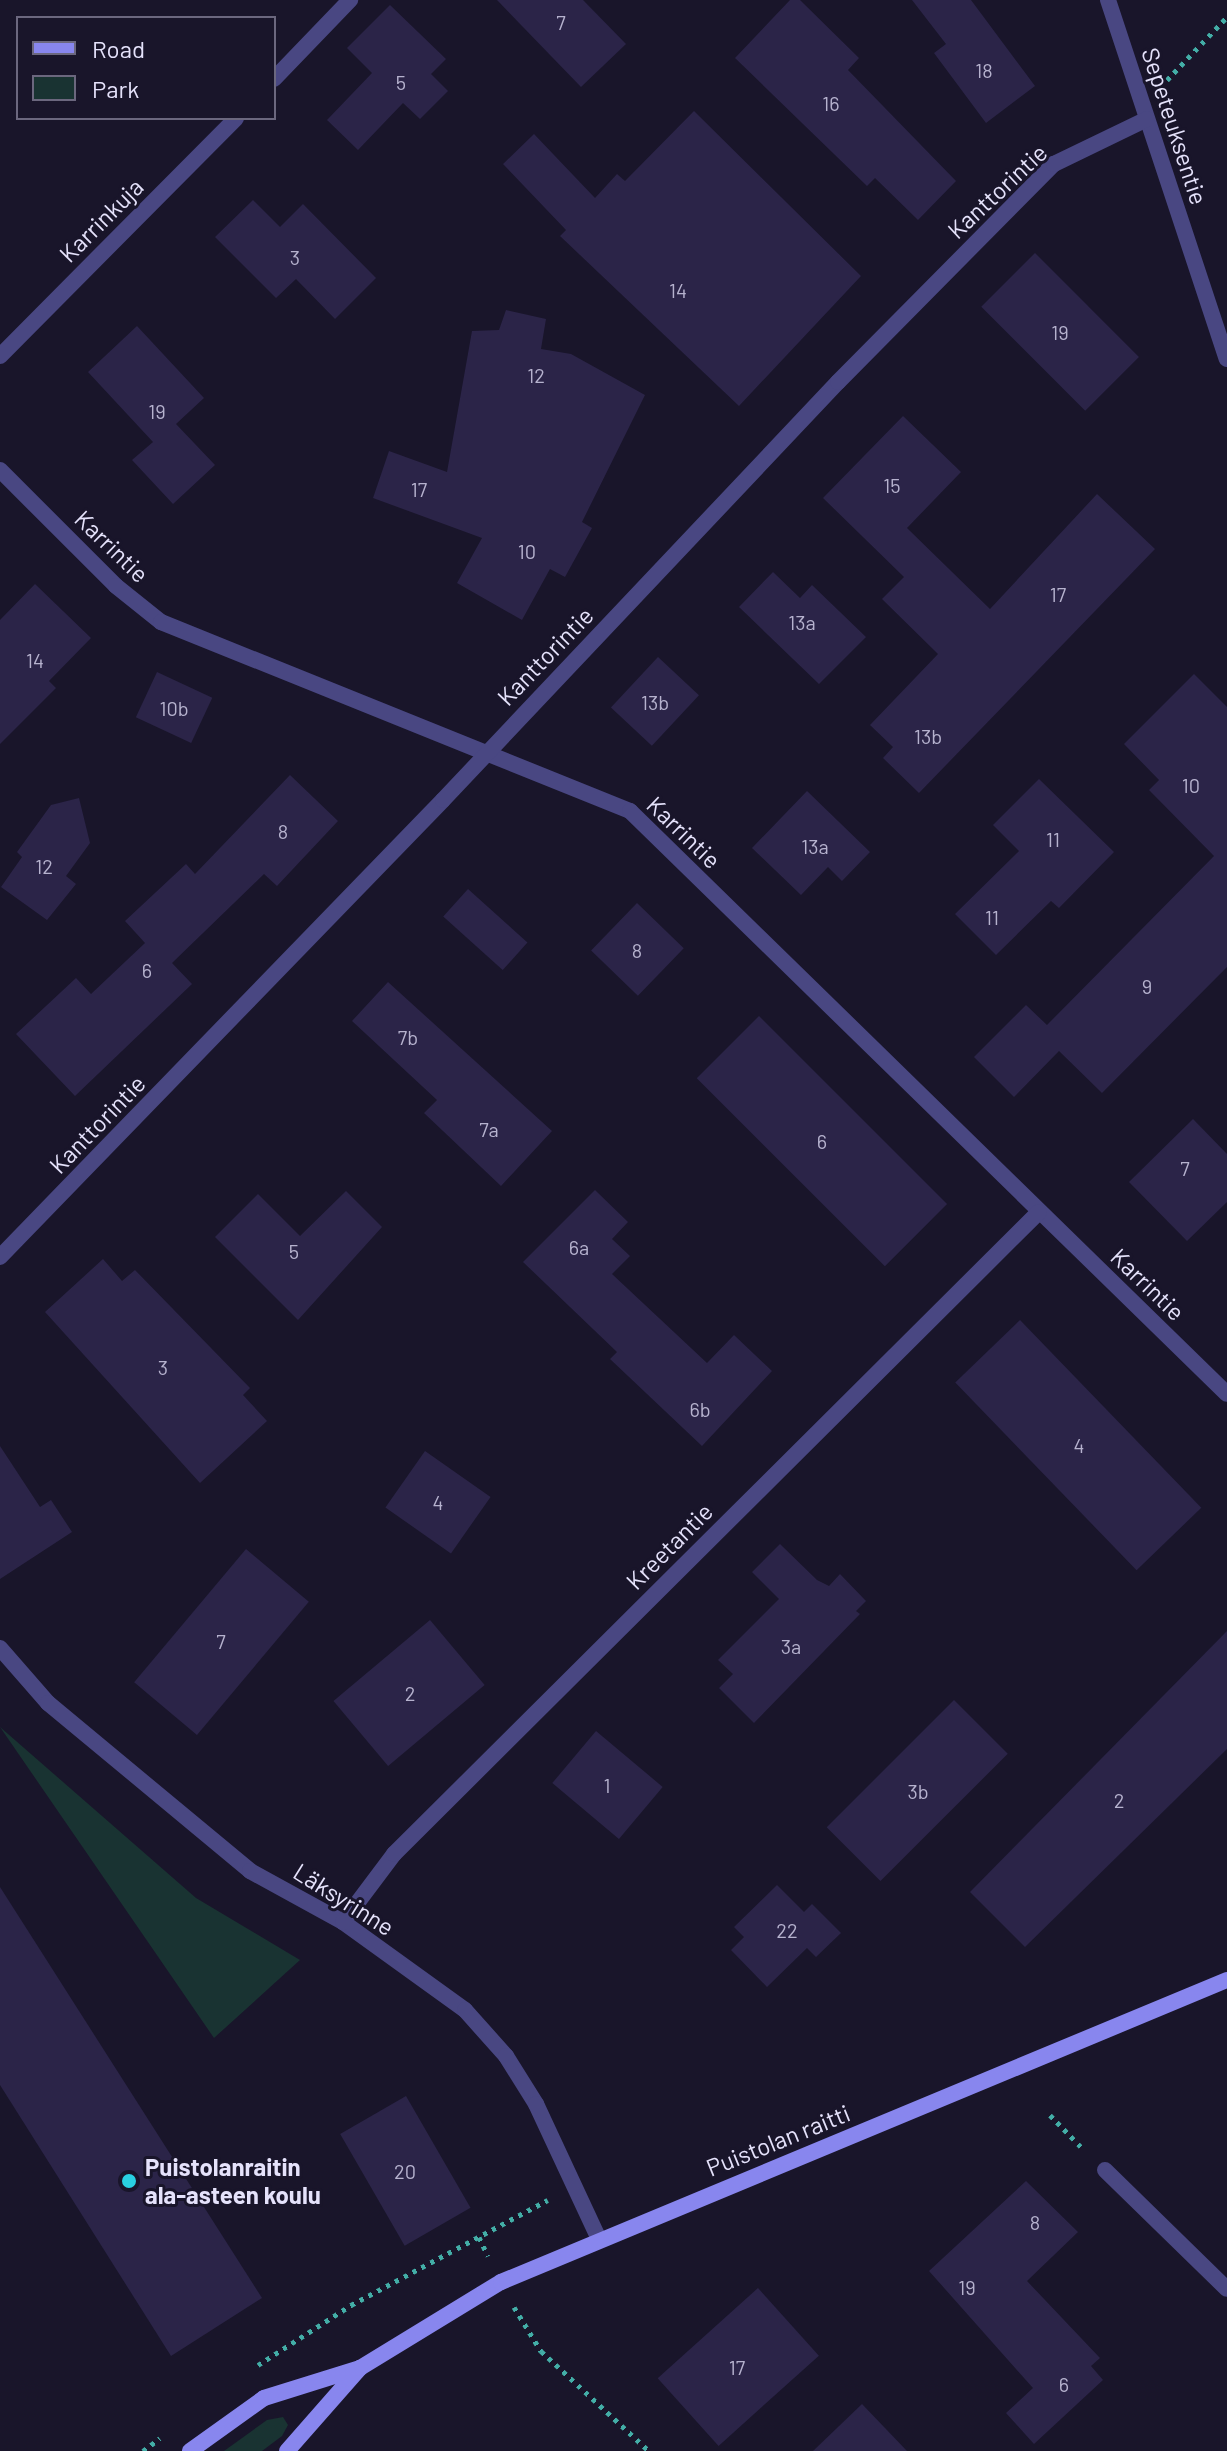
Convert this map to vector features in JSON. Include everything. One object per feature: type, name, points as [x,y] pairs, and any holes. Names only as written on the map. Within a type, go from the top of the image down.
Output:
[{"type":"main road","name":"Puistolan raitti","points":[[190,2451],[264,2398],[360,2368],[501,2282],[1227,1980]]},
{"type":"main road","name":"Puistolan raitti","points":[[287,2451],[360,2368]]},
{"type":"street","points":[[276,77],[350,0]]},
{"type":"street","name":"Sepeteuksentie","points":[[1108,0],[1227,359]]},
{"type":"street","name":"Kanttorintie","points":[[0,1257],[838,382],[1054,164],[1147,119]]},
{"type":"street","name":"Karrinkuja","points":[[0,356],[234,120]]},
{"type":"street","name":"Karrintie","points":[[0,470],[116,586],[161,622],[484,755],[630,811],[1227,1394]]},
{"type":"street","name":"Kreetantie","points":[[343,1922],[394,1854],[1039,1212]]},
{"type":"street","name":"Läksyrinne","points":[[0,1648],[48,1703],[162,1803],[250,1871],[343,1922],[465,2010],[506,2056],[536,2104],[599,2239]]},
{"type":"street","points":[[1105,2170],[1227,2289]]},
{"type":"path","points":[[1147,119],[1168,77],[1227,17]]},
{"type":"path","points":[[1050,2115],[1105,2170]]},
{"type":"path","points":[[250,2371],[351,2305],[522,2210]]},
{"type":"path","points":[[525,2327],[566,2377],[649,2451]]},
{"type":"path","points":[[143,2451],[167,2433]]},
{"type":"green space","points":[[0,1727],[196,1898],[300,1960],[214,2038]]},
{"type":"green space","points":[[283,2417],[288,2425],[282,2436],[262,2451],[224,2451],[267,2420]]},
{"type":"building","points":[[497,0],[583,0],[626,44],[581,87]]},
{"type":"building","points":[[790,0],[800,0],[859,58],[848,70],[956,181],[918,220],[875,178],[867,186],[735,58]]},
{"type":"building","points":[[912,0],[971,0],[1035,86],[986,123],[934,53],[946,44]]},
{"type":"building","points":[[390,5],[446,59],[431,74],[448,91],[420,119],[403,103],[358,150],[327,120],[372,73],[347,48]]},
{"type":"building","points":[[694,111],[861,276],[739,406],[560,236],[566,230],[503,164],[534,134],[595,198],[617,174],[625,181]]},
{"type":"building","points":[[253,200],[280,227],[303,204],[376,278],[335,319],[296,279],[276,298],[215,237]]},
{"type":"building","points":[[1035,253],[1139,357],[1085,411],[981,307]]},
{"type":"building","points":[[506,310],[546,319],[541,349],[571,354],[645,395],[582,522],[592,528],[565,577],[550,569],[522,620],[457,583],[482,538],[373,498],[389,451],[447,472],[472,331],[499,330]]},
{"type":"building","points":[[137,326],[204,398],[176,424],[215,465],[173,504],[132,460],[153,442],[88,372]]},
{"type":"building","points":[[903,416],[961,472],[907,528],[990,609],[1097,494],[1155,549],[919,793],[883,758],[893,747],[870,725],[938,654],[882,599],[904,577],[823,498]]},
{"type":"building","points":[[773,572],[800,598],[812,585],[866,637],[819,684],[739,607]]},
{"type":"building","points":[[35,584],[91,638],[49,681],[56,688],[0,744],[0,620]]},
{"type":"building","points":[[658,657],[699,695],[652,746],[611,707]]},
{"type":"building","points":[[157,672],[212,698],[191,743],[136,717]]},
{"type":"building","points":[[1194,674],[1227,707],[1227,967],[1102,1093],[1059,1051],[1014,1097],[974,1057],[1026,1005],[1047,1025],[1214,856],[1149,790],[1159,780],[1124,744]]},
{"type":"building","points":[[290,775],[338,821],[277,886],[264,874],[172,963],[192,984],[75,1096],[16,1034],[76,978],[91,994],[145,943],[125,921],[186,864],[195,874]]},
{"type":"building","points":[[1039,779],[1114,852],[1059,908],[1051,901],[996,955],[955,914],[1019,851],[993,825]]},
{"type":"building","points":[[807,791],[870,852],[842,881],[828,867],[801,895],[752,848]]},
{"type":"building","points":[[79,798],[90,843],[66,876],[76,884],[47,920],[1,887],[22,857],[17,852],[51,805]]},
{"type":"building","points":[[468,889],[527,943],[503,970],[443,916]]},
{"type":"building","points":[[637,903],[684,948],[638,996],[591,950]]},
{"type":"building","points":[[388,982],[552,1131],[501,1186],[424,1113],[437,1100],[352,1021]]},
{"type":"building","points":[[759,1016],[947,1204],[885,1266],[697,1078]]},
{"type":"building","points":[[1193,1119],[1227,1154],[1227,1202],[1187,1241],[1129,1182]]},
{"type":"building","points":[[595,1190],[628,1222],[612,1239],[630,1256],[612,1274],[707,1363],[734,1335],[772,1371],[702,1446],[610,1359],[617,1352],[523,1262]]},
{"type":"building","points":[[346,1191],[382,1227],[298,1320],[215,1237],[258,1194],[300,1236]]},
{"type":"building","points":[[103,1259],[122,1281],[135,1270],[250,1388],[243,1395],[267,1421],[200,1483],[45,1312]]},
{"type":"building","points":[[1020,1320],[1201,1508],[1137,1570],[955,1383]]},
{"type":"building","points":[[0,1446],[40,1507],[51,1500],[72,1532],[0,1579]]},
{"type":"building","points":[[425,1451],[491,1497],[451,1553],[385,1508]]},
{"type":"building","points":[[780,1544],[817,1580],[829,1586],[840,1574],[866,1601],[856,1611],[860,1614],[754,1723],[719,1688],[733,1674],[718,1660],[779,1599],[752,1572]]},
{"type":"building","points":[[246,1549],[309,1602],[197,1735],[134,1682]]},
{"type":"building","points":[[430,1620],[485,1685],[388,1766],[333,1701]]},
{"type":"building","points":[[1227,1631],[1227,1749],[1025,1947],[970,1892]]},
{"type":"building","points":[[954,1700],[1008,1754],[880,1881],[827,1827]]},
{"type":"building","points":[[596,1731],[663,1787],[619,1839],[552,1783]]},
{"type":"building","points":[[777,1885],[804,1912],[812,1904],[841,1933],[816,1957],[807,1948],[767,1987],[731,1950],[744,1937],[734,1927]]},
{"type":"building","points":[[0,1887],[262,2298],[171,2356],[0,2085]]},
{"type":"building","points":[[406,2096],[470,2208],[405,2246],[340,2134]]},
{"type":"building","points":[[1026,2181],[1078,2232],[1027,2281],[1100,2358],[1091,2366],[1103,2380],[1034,2444],[1006,2413],[1033,2388],[929,2271]]},
{"type":"building","points":[[758,2288],[819,2356],[719,2446],[658,2378]]},
{"type":"building","points":[[862,2404],[907,2451],[813,2451]]},
{"type":"place","name":"Puistolanraitin ala-asteen koulu","points":[[129,2181]]}]
